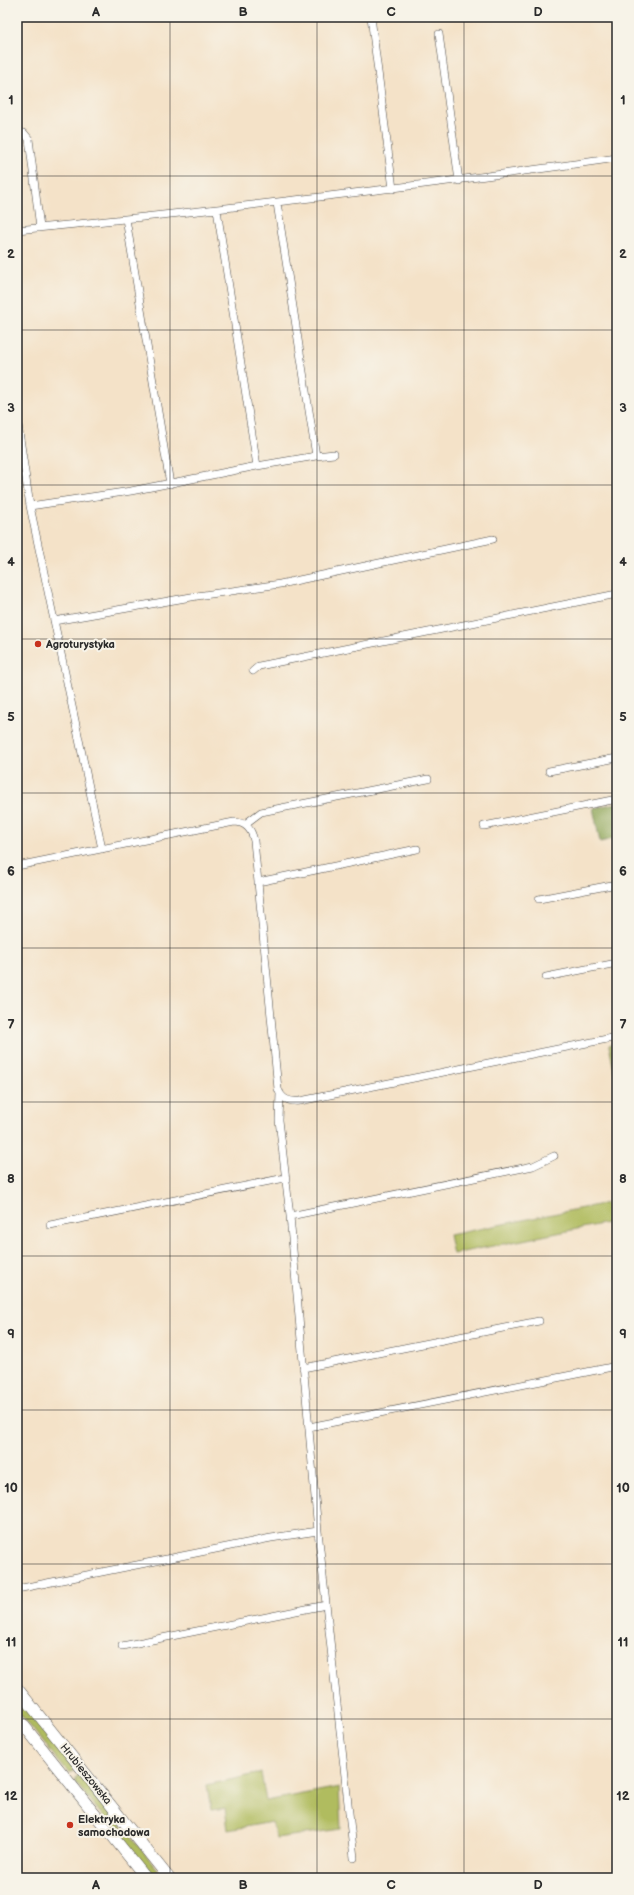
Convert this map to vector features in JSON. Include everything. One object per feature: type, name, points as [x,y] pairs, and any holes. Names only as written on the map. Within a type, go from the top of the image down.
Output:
[{"type":"main road","name":"Hrubieszowska","points":[[17,1688],[170,1878]]},
{"type":"main road","name":"Hrubieszowska","points":[[17,1717],[146,1878]]},
{"type":"main road","points":[[67,1780],[81,1768]]},
{"type":"street","points":[[371,17],[393,189]]},
{"type":"street","points":[[439,34],[459,181]]},
{"type":"street","points":[[17,132],[24,133],[29,139],[40,228]]},
{"type":"street","points":[[17,230],[277,203],[459,181],[617,158]]},
{"type":"street","points":[[277,203],[316,456]]},
{"type":"street","points":[[217,210],[257,466]]},
{"type":"street","points":[[126,219],[170,484]]},
{"type":"street","points":[[17,418],[30,506],[102,849]]},
{"type":"street","points":[[30,506],[170,484],[257,466],[334,454]]},
{"type":"street","points":[[54,621],[280,584],[493,539]]},
{"type":"street","points":[[253,671],[259,666],[617,594]]},
{"type":"street","points":[[549,771],[617,758]]},
{"type":"street","points":[[245,824],[262,812],[428,779]]},
{"type":"street","points":[[484,826],[617,799]]},
{"type":"street","points":[[17,866],[234,822],[245,824],[253,835],[280,1093],[279,1120],[290,1216],[318,1531],[354,1858]]},
{"type":"street","points":[[258,882],[417,849]]},
{"type":"street","points":[[539,899],[617,884]]},
{"type":"street","points":[[546,977],[617,963]]},
{"type":"street","points":[[280,1093],[282,1097],[290,1101],[300,1101],[617,1037]]},
{"type":"street","points":[[290,1216],[534,1166],[554,1156]]},
{"type":"street","points":[[50,1225],[285,1178]]},
{"type":"street","points":[[303,1368],[539,1321]]},
{"type":"street","points":[[309,1427],[617,1366]]},
{"type":"street","points":[[17,1590],[271,1538],[318,1531]]},
{"type":"street","points":[[122,1646],[326,1604]]},
{"type":"green space","points":[[617,803],[617,838],[600,842],[593,808]]},
{"type":"green space","points":[[617,1043],[617,1075],[615,1075],[609,1045]]},
{"type":"green space","points":[[617,1201],[617,1221],[453,1254],[449,1235]]},
{"type":"green space","points":[[17,1694],[75,1769],[72,1772],[68,1772],[65,1769],[17,1710]]},
{"type":"green space","points":[[261,1773],[266,1801],[339,1787],[341,1829],[276,1838],[272,1822],[228,1830],[225,1808],[211,1810],[207,1785]]},
{"type":"green space","points":[[80,1775],[165,1878],[153,1878],[76,1783],[76,1777]]},
{"type":"place","name":"Agroturystyka","points":[[38,644]]},
{"type":"place","name":"Elektryka samochodowa","points":[[70,1825]]}]
